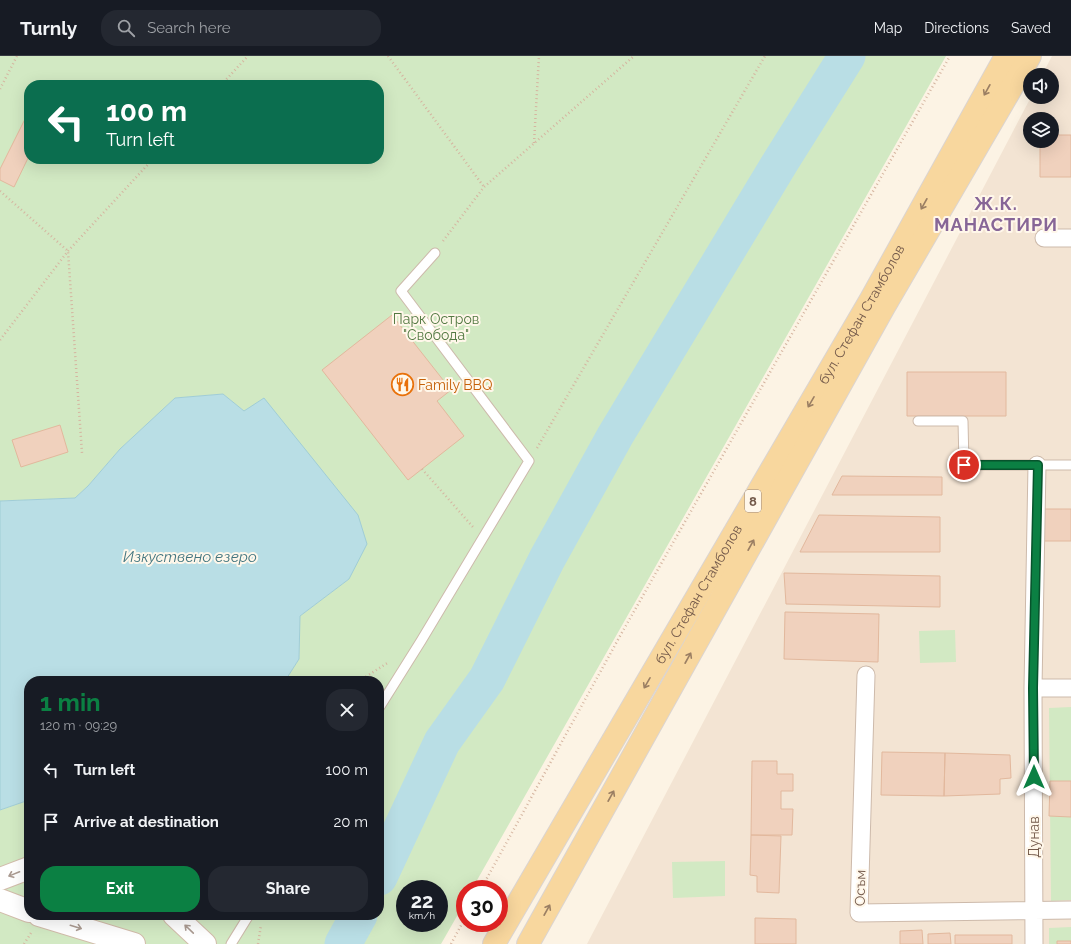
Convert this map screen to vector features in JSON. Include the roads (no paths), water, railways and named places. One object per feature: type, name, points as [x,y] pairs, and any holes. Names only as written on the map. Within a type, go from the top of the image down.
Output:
[{"type":"main road","name":"бул. Стефан Стамболов","points":[[494,944],[871,300],[1006,56]]},
{"type":"main road","name":"бул. Стефан Стамболов","points":[[528,944],[880,314],[1030,56]]},
{"type":"street","points":[[1044,238],[1071,238]]},
{"type":"street","name":"Дунав","points":[[1034,944],[1033,688],[1038,465]]},
{"type":"street","name":"Осъм","points":[[866,675],[859,912],[1071,910]]},
{"type":"street","points":[[1033,688],[1071,688]]},
{"type":"street","points":[[0,879],[24,870]]},
{"type":"street","points":[[0,900],[24,909]]},
{"type":"street","points":[[55,920],[134,944]]},
{"type":"street","points":[[179,920],[205,944]]},
{"type":"lane","points":[[384,700],[529,461],[401,291],[435,253]]},
{"type":"lane","points":[[918,421],[963,421],[964,465],[1071,465]]},
{"type":"lane","points":[[231,944],[246,920]]},
{"type":"water","name":"Изкуствено езеро","points":[[223,394],[244,411],[264,398],[358,515],[367,544],[349,579],[300,616],[299,659],[288,676],[24,676],[24,802],[0,810],[0,501],[75,498],[88,486],[120,449],[175,398]]},
{"type":"waterway","points":[[384,866],[442,742],[487,679],[547,559],[615,436],[781,161],[847,56]]},
{"type":"waterway","points":[[343,944],[356,920]]},
{"type":"place","name":"Family BBQ","points":[[402,385]]},
{"type":"district","name":"Ж.К. МАНАСТИРИ","points":[[996,214]]},
{"type":"park label","name":"Парк Остров \"Свобода\"","points":[[436,328]]}]
